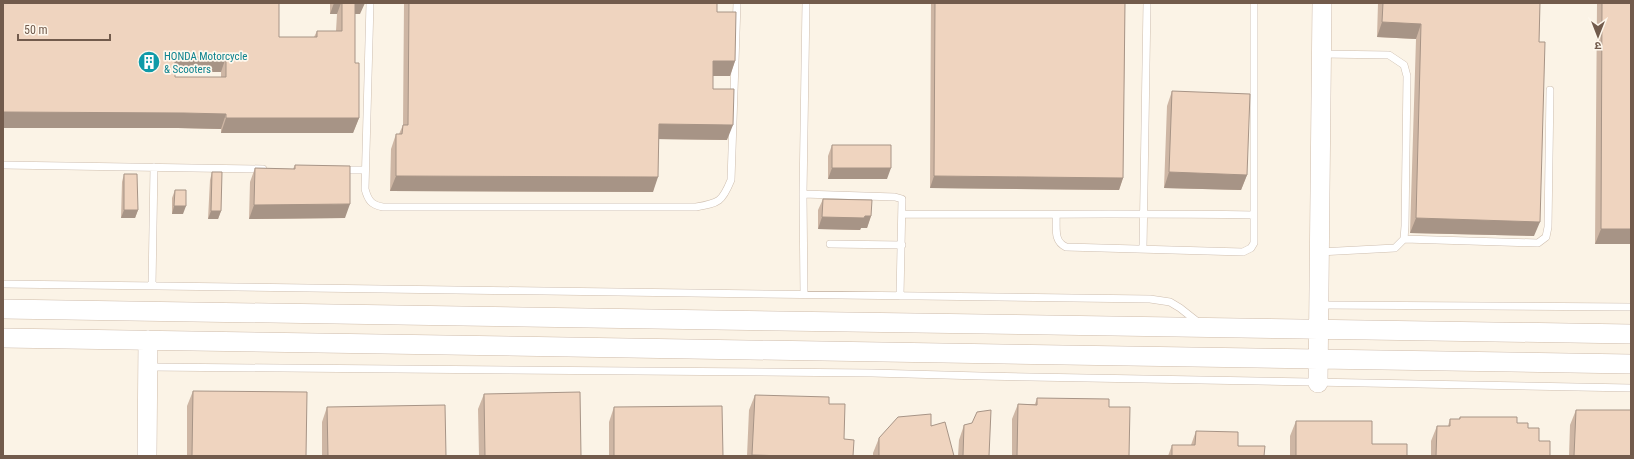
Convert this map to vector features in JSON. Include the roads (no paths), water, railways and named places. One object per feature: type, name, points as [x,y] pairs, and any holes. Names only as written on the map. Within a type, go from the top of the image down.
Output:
[{"type":"street","points":[[1318,383],[1322,3]]},
{"type":"street","points":[[3,309],[1631,334]]},
{"type":"street","points":[[3,338],[1631,364]]},
{"type":"street","points":[[147,456],[148,340]]},
{"type":"lane","points":[[370,3],[365,189],[370,202],[376,206],[383,207],[696,206],[714,204],[725,195],[731,180],[737,3]]},
{"type":"lane","points":[[804,294],[803,194],[806,3]]},
{"type":"lane","points":[[1143,249],[1147,3]]},
{"type":"lane","points":[[1056,215],[1057,239],[1060,244],[1066,247],[1243,252],[1251,248],[1254,243],[1254,3]]},
{"type":"lane","points":[[1319,252],[1395,248],[1404,239],[1407,76],[1404,65],[1389,55],[1321,54]]},
{"type":"lane","points":[[1404,239],[1538,243],[1546,237],[1548,227],[1550,90]]},
{"type":"lane","points":[[3,165],[271,169]]},
{"type":"lane","points":[[152,286],[154,167]]},
{"type":"lane","points":[[334,170],[365,170]]},
{"type":"lane","points":[[803,194],[896,197],[902,199],[900,296]]},
{"type":"lane","points":[[902,214],[1056,215],[1143,213],[1254,215]]},
{"type":"lane","points":[[830,244],[902,245]]},
{"type":"lane","points":[[3,284],[1150,299],[1170,302],[1205,328]]},
{"type":"lane","points":[[1318,305],[1631,307]]},
{"type":"lane","points":[[148,367],[872,373],[1631,388]]},
{"type":"place","name":"HONDA Motorcycle & Scooters","points":[[149,62]]}]
